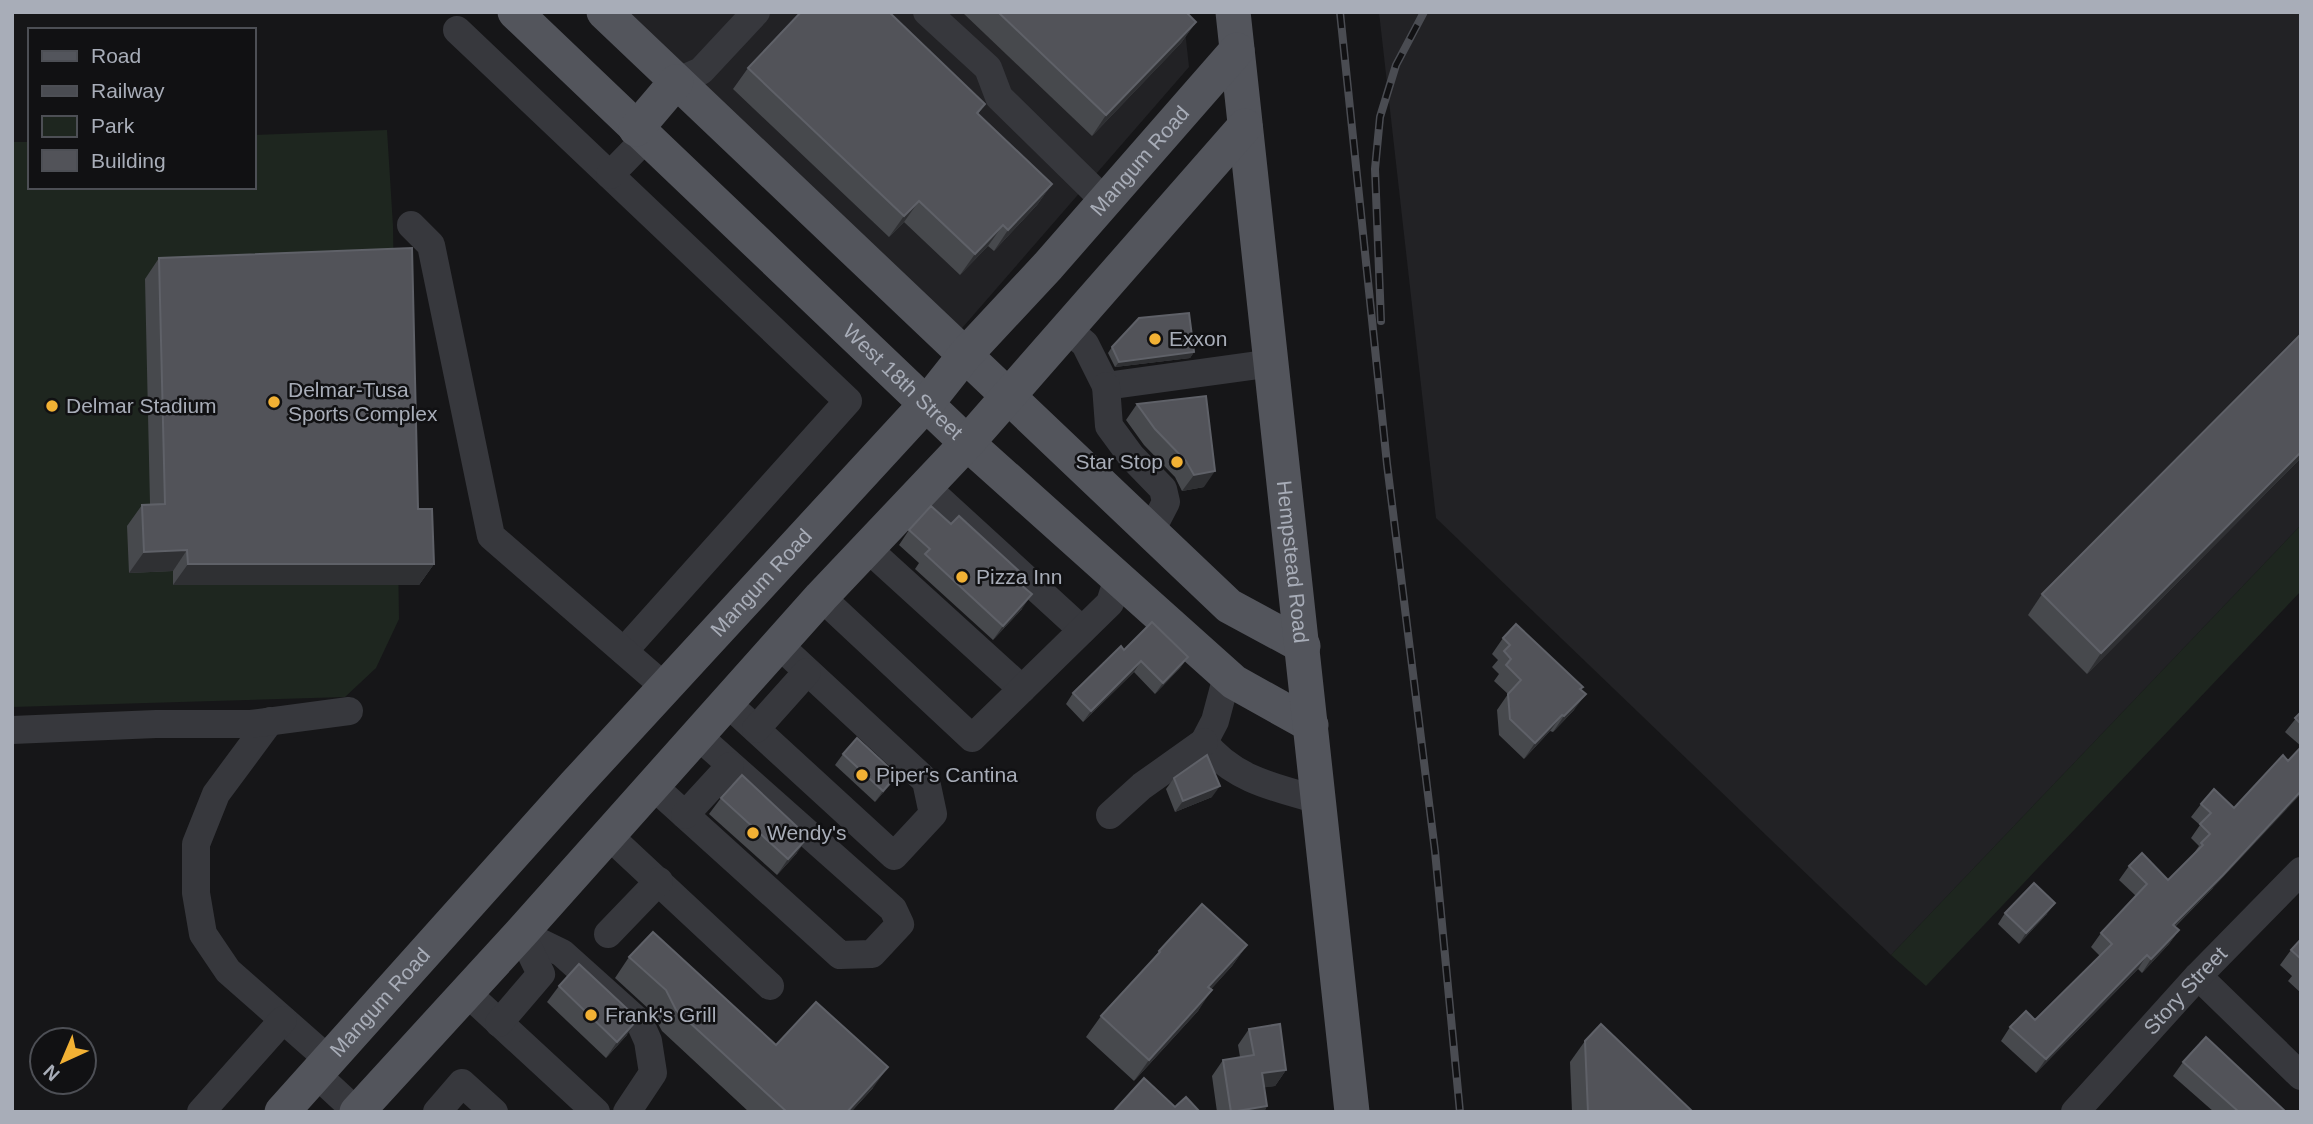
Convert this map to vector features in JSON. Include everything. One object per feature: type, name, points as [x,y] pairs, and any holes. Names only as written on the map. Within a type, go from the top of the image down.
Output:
[{"type":"main road","name":"West 18th Street","points":[[515,12],[967,443],[1227,676],[1311,725]]},
{"type":"main road","points":[[604,12],[1229,606],[1303,646]]},
{"type":"main road","name":"Hempstead Road","points":[[1233,12],[1352,1112]]},
{"type":"main road","name":"Mangum Road","points":[[282,1112],[927,403],[965,355],[1237,50]]},
{"type":"main road","points":[[641,133],[676,82]]},
{"type":"main road","points":[[357,1112],[521,933],[778,644],[1009,397],[1245,126]]},
{"type":"main road","points":[[1118,578],[1150,531]]},
{"type":"main road","points":[[669,685],[712,718]]},
{"type":"street","points":[[676,82],[701,71],[756,12]]},
{"type":"street","points":[[927,12],[988,68],[999,97],[1105,201]]},
{"type":"street","points":[[457,30],[848,401],[624,651]]},
{"type":"street","points":[[610,175],[641,133]]},
{"type":"street","points":[[411,225],[431,245],[491,536],[624,651],[669,685]]},
{"type":"street","points":[[1068,330],[1085,344],[1106,386],[1109,426],[1131,456],[1163,489],[1166,502],[1150,531]]},
{"type":"street","points":[[1106,386],[1272,363]]},
{"type":"street","points":[[926,487],[1082,630]]},
{"type":"street","points":[[867,548],[1022,689]]},
{"type":"street","points":[[821,597],[972,738],[1110,603],[1118,578]]},
{"type":"street","points":[[712,718],[756,729],[894,856],[933,814],[926,781],[778,644]]},
{"type":"street","points":[[756,729],[807,672]]},
{"type":"street","points":[[1110,815],[1142,786],[1204,741],[1215,721],[1227,676]]},
{"type":"street","points":[[12,730],[156,724],[251,724],[349,711]]},
{"type":"street","points":[[652,785],[840,955],[872,954],[900,923],[893,909],[730,766],[712,718]]},
{"type":"street","points":[[270,721],[216,794],[196,844],[195,893],[203,934],[228,971],[283,1020],[357,1112]]},
{"type":"street","points":[[1204,741],[1213,754],[1257,783],[1319,800]]},
{"type":"street","points":[[685,815],[730,766]]},
{"type":"street","points":[[607,834],[770,986]]},
{"type":"street","name":"Story Street","points":[[2076,1112],[2198,976],[2301,871]]},
{"type":"street","points":[[608,934],[659,881]]},
{"type":"street","points":[[499,1023],[541,974],[521,933]]},
{"type":"street","points":[[521,933],[562,953],[640,1023],[648,1041],[653,1073],[627,1112]]},
{"type":"street","points":[[2198,976],[2301,1076]]},
{"type":"street","points":[[466,992],[596,1112]]},
{"type":"street","points":[[201,1112],[283,1020]]},
{"type":"street","points":[[437,1112],[462,1083],[494,1112]]},
{"type":"shaded area","points":[[618,12],[1183,12],[1189,67],[956,335]]},
{"type":"shaded area","points":[[1379,12],[2301,12],[2301,525],[1891,955],[1436,518]]},
{"type":"green space","points":[[387,130],[393,226],[399,619],[376,668],[345,697],[12,707],[12,142],[28,142],[28,189],[256,189],[256,135]]},
{"type":"green space","points":[[2301,525],[2301,591],[1926,986],[1891,955]]},
{"type":"building","points":[[801,12],[889,12],[985,104],[977,113],[1052,184],[1008,230],[1003,225],[975,254],[919,201],[904,216],[748,68]]},
{"type":"building","points":[[998,12],[1186,12],[1196,22],[1106,115]]},
{"type":"building","name":"Delmar-Tusa Sports Complex","points":[[412,248],[418,509],[432,509],[434,564],[188,564],[187,550],[144,552],[142,505],[165,504],[159,258]]},
{"type":"building","name":"Exxon","points":[[1189,313],[1194,352],[1119,362],[1112,347],[1139,318]]},
{"type":"building","points":[[2301,334],[2301,452],[2101,653],[2042,594]]},
{"type":"building","points":[[1206,396],[1215,471],[1194,475],[1186,461],[1155,429],[1137,404]]},
{"type":"building","points":[[931,506],[951,524],[959,516],[1019,571],[1017,574],[1023,580],[1020,584],[1032,594],[1003,626],[925,554],[930,549],[909,530]]},
{"type":"building","points":[[1152,622],[1188,657],[1163,683],[1141,661],[1091,711],[1073,693],[1121,646],[1124,650]]},
{"type":"building","points":[[1516,624],[1583,687],[1580,689],[1586,694],[1535,743],[1510,719],[1508,694],[1521,680],[1506,665],[1511,659],[1504,651],[1510,645],[1503,638]]},
{"type":"building","points":[[2301,712],[2301,724],[2295,718]]},
{"type":"building","points":[[857,738],[897,775],[883,791],[843,754]]},
{"type":"building","points":[[2301,747],[2301,791],[2173,925],[2179,930],[2151,959],[2147,955],[2046,1059],[2010,1027],[2026,1011],[2035,1020],[2112,944],[2101,933],[2147,884],[2129,866],[2142,853],[2168,880],[2203,845],[2201,843],[2210,834],[2200,824],[2211,813],[2201,804],[2214,789],[2234,808],[2283,755],[2288,761]]},
{"type":"building","points":[[1207,755],[1220,786],[1183,801],[1174,778]]},
{"type":"building","points":[[742,775],[808,837],[788,859],[721,798]]},
{"type":"building","points":[[2034,883],[2055,903],[2026,933],[2005,913]]},
{"type":"building","points":[[1202,904],[1247,945],[1208,987],[1212,990],[1149,1060],[1101,1016]]},
{"type":"building","points":[[653,932],[776,1045],[816,1002],[888,1067],[847,1112],[787,1112],[676,1010],[666,990],[629,957]]},
{"type":"building","points":[[2301,939],[2301,959],[2291,950]]},
{"type":"building","points":[[579,964],[638,1019],[617,1042],[559,986]]},
{"type":"building","points":[[1280,1024],[1286,1070],[1262,1073],[1267,1106],[1231,1112],[1223,1060],[1254,1055],[1249,1029]]},
{"type":"building","points":[[1601,1024],[1693,1112],[1588,1112],[1585,1041]]},
{"type":"building","points":[[2206,1037],[2286,1112],[2239,1112],[2183,1062]]},
{"type":"building","points":[[1144,1078],[1175,1107],[1186,1097],[1200,1112],[1113,1112]]},
{"type":"railway","points":[[1340,12],[1387,464],[1435,851],[1460,1112]]},
{"type":"railway","points":[[1381,321],[1375,169],[1380,117],[1396,65],[1424,12]]},
{"type":"place","name":"Exxon","points":[[1155,339]]},
{"type":"place","name":"Delmar-Tusa Sports Complex","points":[[274,402]]},
{"type":"place","name":"Delmar Stadium","points":[[52,406]]},
{"type":"place","name":"Star Stop","points":[[1177,462]]},
{"type":"place","name":"Pizza Inn","points":[[962,577]]},
{"type":"place","name":"Piper's Cantina","points":[[862,775]]},
{"type":"place","name":"Wendy's","points":[[753,833]]},
{"type":"place","name":"Frank's Grill","points":[[591,1015]]}]
